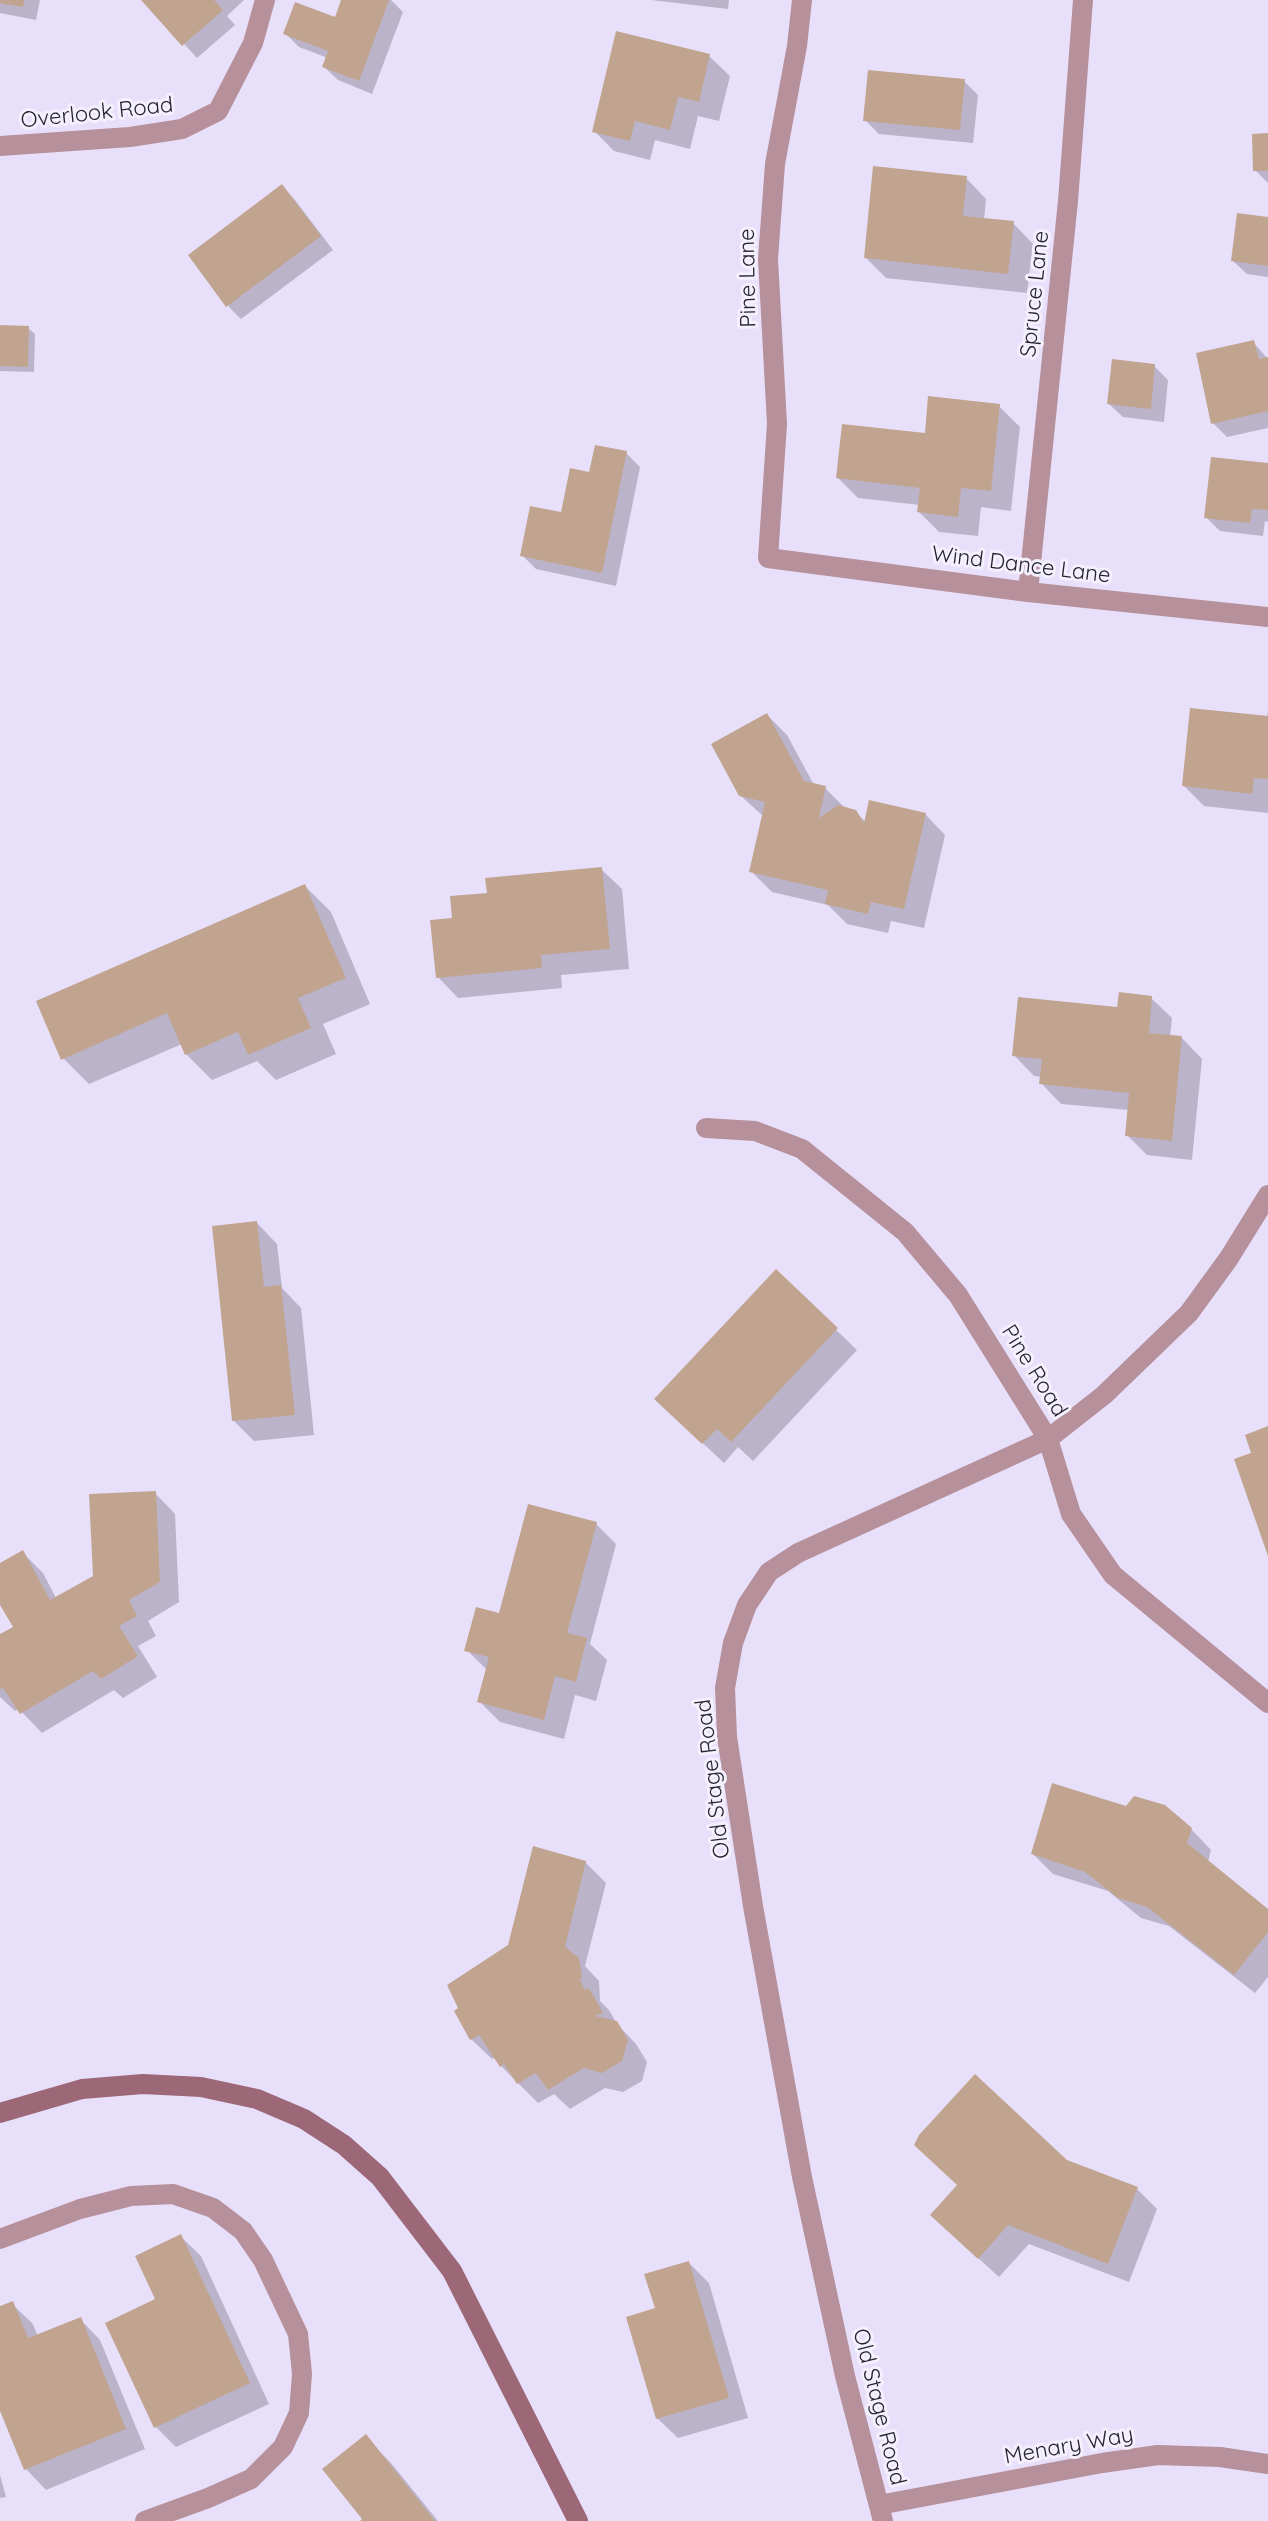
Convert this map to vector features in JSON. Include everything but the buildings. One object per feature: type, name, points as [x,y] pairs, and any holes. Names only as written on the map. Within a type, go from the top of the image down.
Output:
[{"type":"street","name":"Overlook Road","points":[[0,146],[130,137],[182,129],[218,111],[253,43],[265,0]]},
{"type":"street","name":"Pine Lane","points":[[768,558],[777,424],[768,259],[775,164],[797,46],[802,0]]},
{"type":"street","name":"Spruce Lane","points":[[1028,592],[1068,201],[1083,0]]},
{"type":"street","name":"Wind Dance Lane","points":[[768,558],[1028,592],[1268,617]]},
{"type":"street","name":"Pine Road","points":[[706,1128],[755,1131],[802,1149],[905,1232],[958,1295],[1048,1439],[1071,1514],[1113,1575],[1268,1703]]},
{"type":"street","name":"Old Stage Road","points":[[881,2513],[845,2376],[802,2177],[737,1806],[727,1737],[725,1688],[733,1643],[747,1605],[769,1572],[798,1553],[1048,1439],[1104,1395],[1189,1313],[1229,1258],[1268,1195]]},
{"type":"street","points":[[0,2113],[82,2089],[143,2084],[201,2087],[257,2099],[304,2119],[344,2145],[380,2177],[452,2271],[578,2521]]},
{"type":"street","points":[[0,2239],[80,2209],[131,2196],[173,2194],[213,2208],[243,2231],[263,2260],[298,2334],[302,2374],[299,2413],[283,2447],[251,2479],[145,2521]]},
{"type":"street","name":"Menary Way","points":[[881,2513],[1102,2463],[1158,2455],[1220,2457],[1268,2464]]}]
